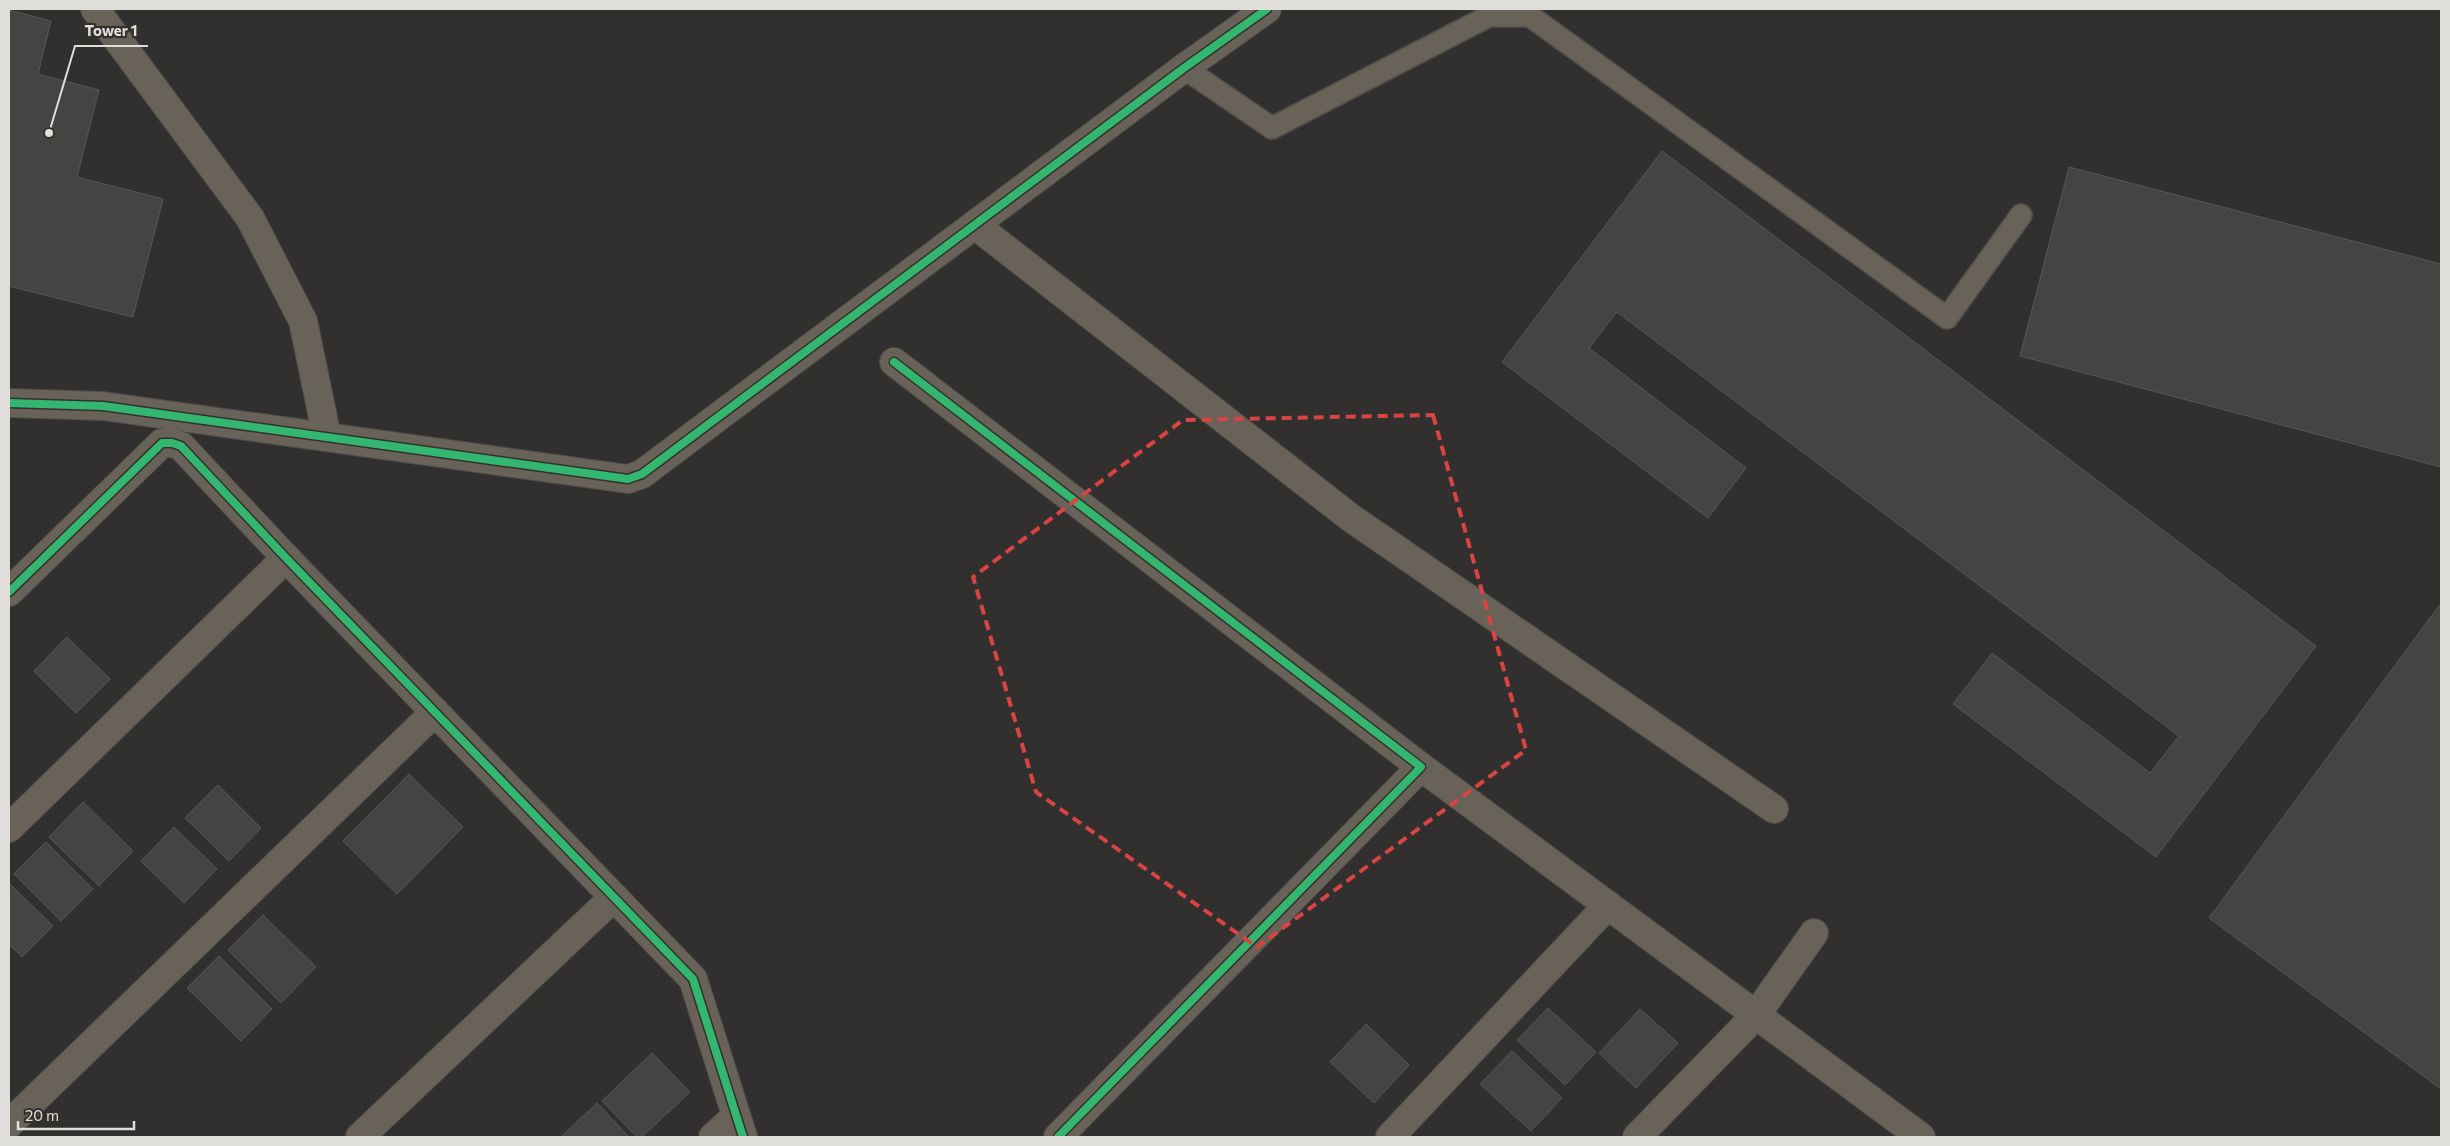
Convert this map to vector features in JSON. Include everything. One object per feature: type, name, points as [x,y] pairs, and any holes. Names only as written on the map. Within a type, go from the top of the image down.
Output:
[{"type":"street","points":[[95,9],[250,218],[303,321],[327,437]]},
{"type":"street","points":[[9,403],[103,406],[628,478],[642,474],[1184,68],[1267,9]]},
{"type":"street","points":[[975,225],[1351,518],[1774,809]]},
{"type":"street","points":[[894,362],[1421,767],[1921,1137]]},
{"type":"street","points":[[9,592],[162,443],[172,443],[181,446],[286,558],[693,979],[740,1126],[713,1137]]},
{"type":"street","points":[[9,828],[286,558]]},
{"type":"street","points":[[9,1124],[435,712]]},
{"type":"street","points":[[1058,1137],[1421,767]]},
{"type":"street","points":[[360,1137],[614,898]]},
{"type":"street","points":[[1390,1137],[1608,906]]},
{"type":"street","points":[[1637,1137],[1756,1015],[1814,933]]},
{"type":"street","points":[[9,1129],[17,1137]]},
{"type":"lane","points":[[1184,68],[1272,128],[1489,16],[1530,16],[1948,318],[2021,215]]},
{"type":"highlighted area","points":[[1433,415],[1526,750],[1257,947],[1036,792],[973,577],[1183,420]]},
{"type":"building","points":[[9,10],[51,21],[38,74],[99,90],[77,177],[163,199],[133,317],[9,286]]},
{"type":"building","points":[[1662,151],[2316,646],[2156,857],[1953,704],[1992,653],[2150,773],[2179,736],[1617,312],[1589,348],[1746,468],[1708,518],[1502,362]]},
{"type":"building","points":[[2069,167],[2441,264],[2441,467],[2020,356]]},
{"type":"building","points":[[2441,603],[2441,1089],[2209,918]]},
{"type":"building","points":[[67,637],[110,679],[76,713],[34,671]]},
{"type":"building","points":[[409,774],[463,827],[397,894],[343,841]]},
{"type":"building","points":[[218,785],[261,828],[229,861],[185,818]]},
{"type":"building","points":[[83,802],[133,851],[99,886],[49,837]]},
{"type":"building","points":[[174,827],[217,869],[184,903],[141,861]]},
{"type":"building","points":[[46,842],[93,889],[61,921],[14,874]]},
{"type":"building","points":[[9,883],[53,926],[22,957],[9,944]]},
{"type":"building","points":[[263,915],[316,967],[281,1003],[228,950]]},
{"type":"building","points":[[219,956],[272,1009],[241,1041],[187,988]]},
{"type":"building","points":[[1548,1008],[1596,1052],[1565,1085],[1517,1040]]},
{"type":"building","points":[[1640,1009],[1678,1043],[1636,1088],[1599,1053]]},
{"type":"building","points":[[1366,1024],[1409,1065],[1374,1103],[1330,1062]]},
{"type":"building","points":[[1512,1051],[1562,1098],[1531,1131],[1480,1084]]},
{"type":"building","points":[[652,1053],[690,1092],[642,1137],[637,1137],[602,1101]]},
{"type":"building","points":[[597,1103],[629,1137],[561,1137]]},
{"type":"cycle path","points":[[9,403],[103,406],[628,479],[642,474],[1184,68],[1267,9]]},
{"type":"cycle path","points":[[894,362],[1421,767],[1058,1137]]},
{"type":"cycle path","points":[[9,592],[162,443],[172,443],[181,446],[286,558],[693,979],[743,1137]]},
{"type":"place","name":"Tower 1","points":[[49,133]]}]
